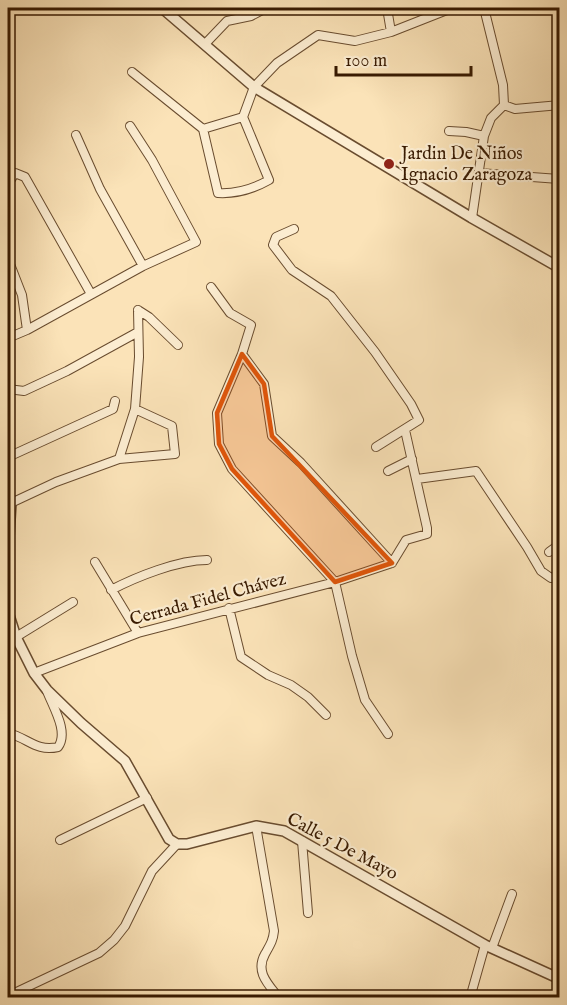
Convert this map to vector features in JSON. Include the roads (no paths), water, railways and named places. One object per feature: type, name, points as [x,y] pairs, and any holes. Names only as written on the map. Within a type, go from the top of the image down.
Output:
[{"type":"street","points":[[162,8],[254,87],[560,268]]},
{"type":"street","points":[[205,44],[227,21],[251,16],[266,8]]},
{"type":"street","points":[[387,8],[391,32]]},
{"type":"street","points":[[132,72],[203,129],[218,193],[229,193],[269,180],[243,117],[254,87],[277,63],[318,35],[355,41],[391,32],[449,8]]},
{"type":"street","points":[[472,218],[484,136],[491,118],[504,105],[503,85],[484,8]]},
{"type":"street","points":[[504,105],[515,109],[560,105]]},
{"type":"street","points":[[203,129],[243,117]]},
{"type":"street","points":[[8,338],[27,330],[143,266],[196,242],[152,160],[130,126]]},
{"type":"street","points":[[449,131],[484,136]]},
{"type":"street","points":[[76,135],[100,189],[143,266]]},
{"type":"street","points":[[479,172],[559,179]]},
{"type":"street","points":[[8,184],[15,173],[25,177],[92,294]]},
{"type":"street","points":[[294,229],[276,237],[273,245],[292,270],[331,296],[375,352],[411,404],[419,420],[376,447]]},
{"type":"street","points":[[8,259],[22,295],[27,330]]},
{"type":"street","points":[[211,287],[230,314],[251,325],[242,354],[217,413],[219,444],[231,469],[335,582],[365,700],[388,734]]},
{"type":"street","points":[[119,459],[135,409],[139,357],[138,310],[149,317],[178,345]]},
{"type":"street","points":[[8,389],[24,391],[67,371],[138,332]]},
{"type":"street","points":[[242,354],[264,384],[272,436],[301,463],[392,563],[406,540],[427,534],[428,528],[405,430]]},
{"type":"street","points":[[8,457],[113,409],[115,401]]},
{"type":"street","points":[[11,503],[56,482],[119,459],[175,454],[172,426],[135,409]]},
{"type":"street","points":[[388,471],[412,459]]},
{"type":"street","points":[[417,479],[476,471],[541,572],[551,578],[560,576]]},
{"type":"street","points":[[8,492],[11,503],[8,552]]},
{"type":"street","points":[[549,552],[560,544]]},
{"type":"street","points":[[111,590],[158,571],[197,560],[207,560]]},
{"type":"street","points":[[95,562],[138,633]]},
{"type":"street","name":"Cerrada Fidel Chávez","points":[[34,673],[138,633],[335,582],[392,563]]},
{"type":"street","points":[[16,637],[73,602]]},
{"type":"street","points":[[230,608],[241,657],[268,675],[291,685],[326,715]]},
{"type":"street","points":[[8,612],[16,637],[34,673],[47,690],[81,723],[125,761],[169,839],[177,844],[152,870],[125,926],[114,940],[99,953],[8,996]]},
{"type":"street","points":[[8,733],[20,736],[45,750],[58,747],[62,742],[63,734],[47,690]]},
{"type":"street","points":[[60,840],[147,798]]},
{"type":"street","points":[[256,826],[274,932],[273,943],[261,962],[263,978],[279,998]]},
{"type":"street","name":"Calle 5 De Mayo","points":[[177,844],[187,844],[256,826],[284,831],[489,946],[560,979]]},
{"type":"street","points":[[302,841],[308,914]]},
{"type":"street","points":[[470,998],[489,946],[512,894]]},
{"type":"place","name":"Jardin De Niños Ignacio Zaragoza","points":[[389,164]]}]
